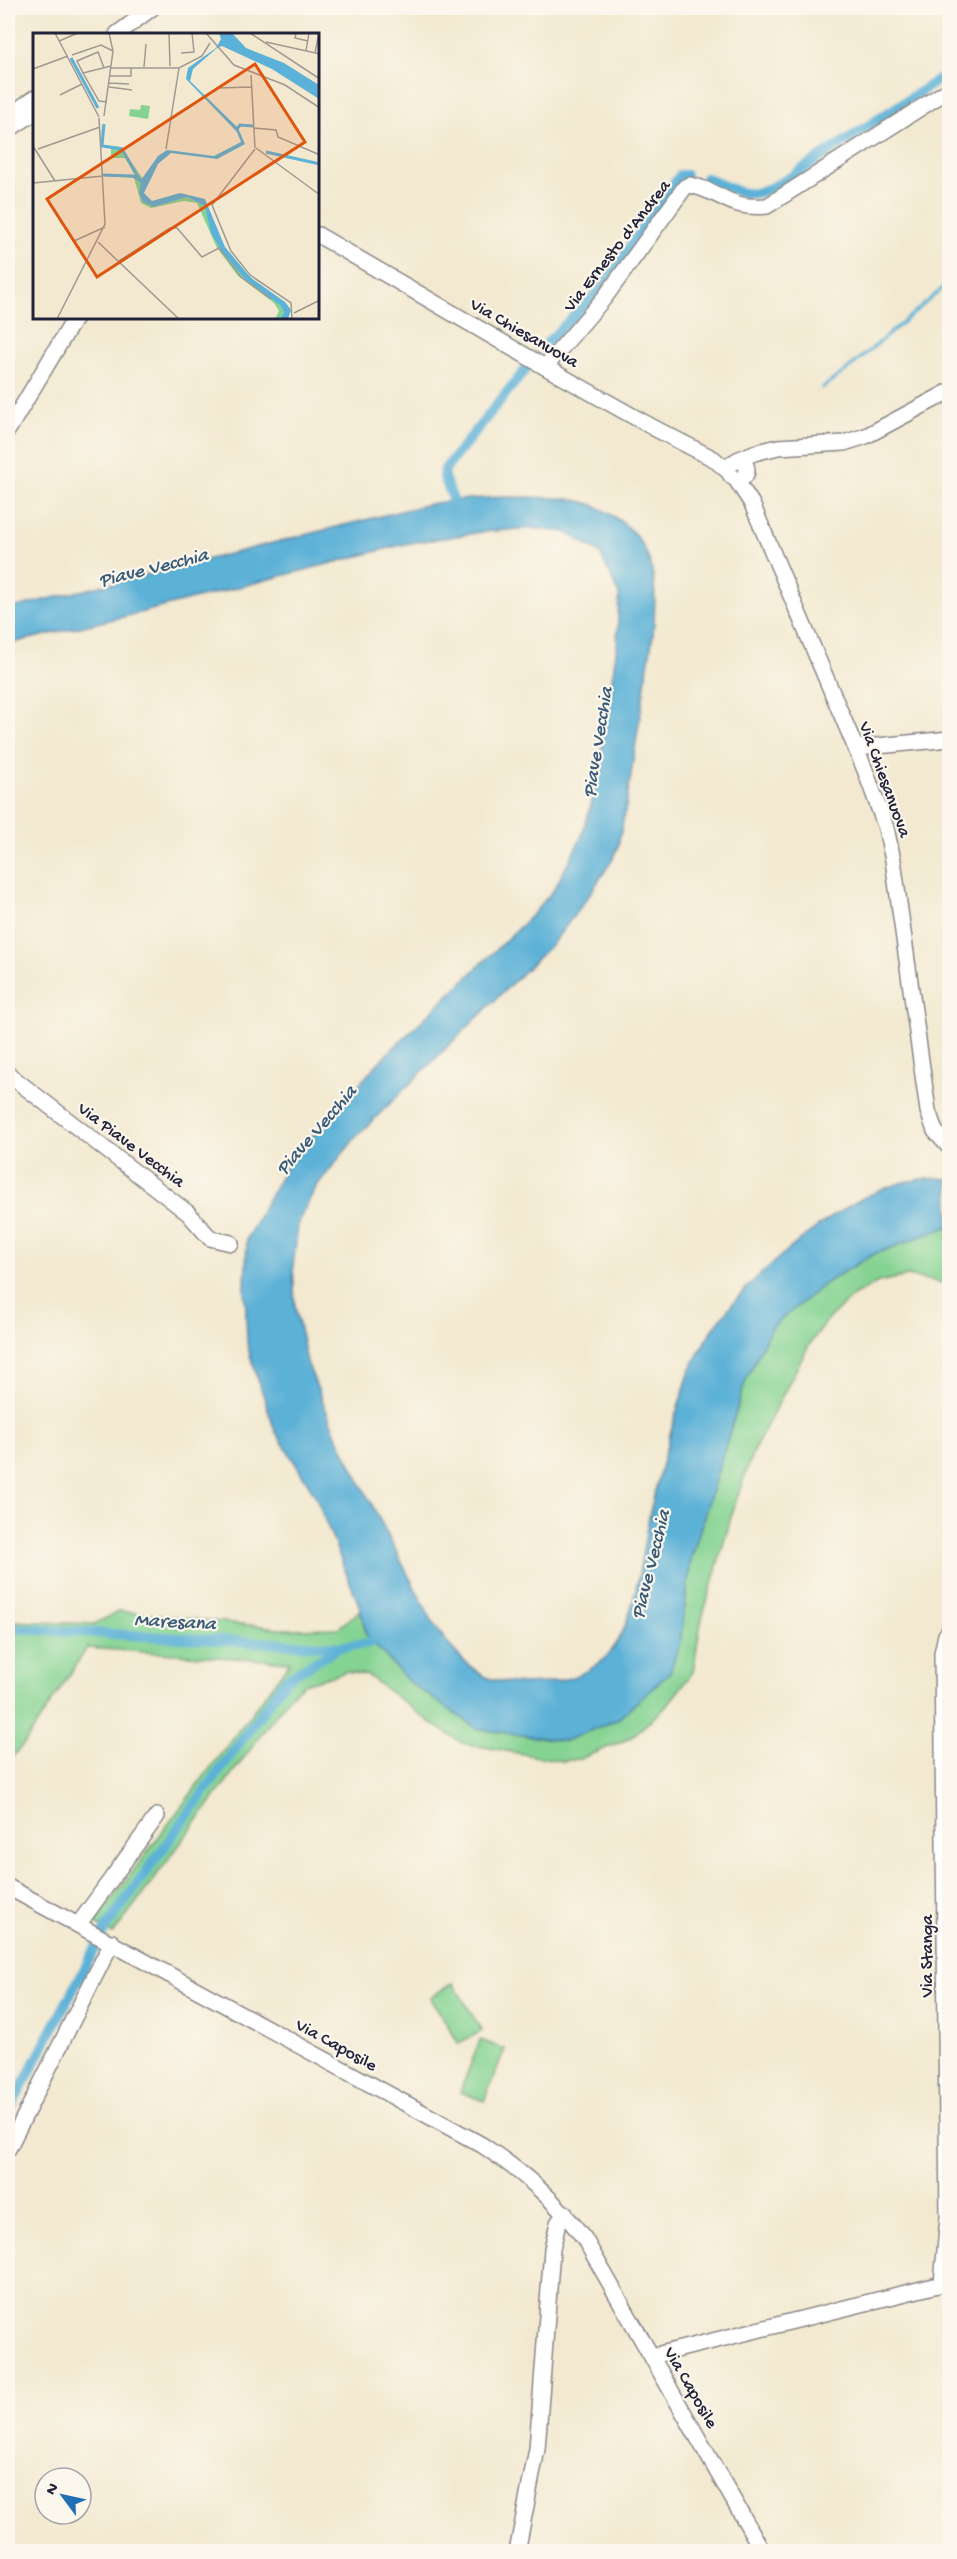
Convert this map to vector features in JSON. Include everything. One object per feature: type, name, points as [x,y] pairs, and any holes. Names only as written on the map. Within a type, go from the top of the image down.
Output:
[{"type":"street","points":[[118,33],[152,8]]},
{"type":"street","points":[[127,33],[136,20]]},
{"type":"street","name":"Via Ernesto d'Andrea","points":[[544,367],[605,297],[686,187],[700,186],[739,206],[767,206],[950,89]]},
{"type":"street","points":[[8,117],[33,99]]},
{"type":"street","points":[[8,130],[33,114]]},
{"type":"street","name":"Via Chiesanuova","points":[[320,236],[544,367],[654,428],[738,469],[881,812],[892,852],[928,1112],[935,1131],[950,1148]]},
{"type":"street","points":[[8,430],[74,320]]},
{"type":"street","points":[[738,469],[778,447],[844,443],[866,436],[950,391]]},
{"type":"street","points":[[856,748],[950,739]]},
{"type":"street","name":"Via Piave Vecchia","points":[[8,1074],[188,1213],[210,1238],[231,1243]]},
{"type":"street","name":"Via Stanga","points":[[652,2356],[946,2282],[948,2217],[942,1653],[946,1635],[950,1630]]},
{"type":"street","points":[[8,2150],[96,1934],[157,1816]]},
{"type":"street","name":"Via Caposile","points":[[8,1887],[482,2145],[526,2175],[565,2213],[584,2238],[763,2552]]},
{"type":"street","points":[[517,2552],[537,2449],[552,2249],[558,2223],[565,2213]]},
{"type":"green space","points":[[949,1226],[949,1284],[908,1276],[878,1282],[853,1296],[828,1319],[809,1345],[753,1452],[734,1507],[701,1622],[693,1672],[665,1708],[630,1738],[580,1759],[562,1761],[462,1743],[367,1675],[346,1672],[304,1684],[290,1696],[113,1934],[94,1923],[290,1662],[87,1648],[24,1744],[8,1761],[8,1621],[94,1624],[120,1611],[287,1629],[338,1628],[361,1610],[366,1635],[409,1682],[478,1729],[565,1741],[680,1642],[691,1559],[745,1382],[771,1328],[827,1282],[872,1255]]},
{"type":"green space","points":[[453,1983],[482,2031],[459,2044],[430,1997]]},
{"type":"green space","points":[[480,2040],[505,2049],[484,2101],[460,2092]]},
{"type":"water","name":"Piave Vecchia","points":[[501,497],[556,498],[590,504],[628,527],[646,553],[654,583],[653,634],[618,846],[613,859],[588,897],[553,943],[356,1137],[316,1187],[298,1225],[293,1266],[295,1306],[307,1362],[336,1435],[431,1619],[448,1644],[462,1659],[486,1677],[528,1684],[573,1677],[587,1671],[610,1652],[619,1639],[631,1609],[650,1512],[672,1426],[693,1364],[717,1324],[731,1305],[763,1272],[817,1227],[847,1207],[879,1191],[913,1180],[949,1179],[949,1226],[872,1255],[827,1282],[771,1328],[745,1382],[691,1559],[680,1642],[670,1672],[618,1719],[565,1741],[478,1729],[409,1682],[366,1635],[361,1610],[315,1495],[275,1431],[247,1342],[245,1288],[247,1238],[288,1163],[381,1060],[534,913],[555,888],[581,838],[596,788],[617,645],[619,594],[600,553],[566,532],[532,528],[482,532],[405,544],[139,613],[8,644],[8,609],[429,504]]},
{"type":"waterway","points":[[706,178],[746,193],[773,187],[950,72]]},
{"type":"waterway","points":[[548,342],[598,292],[680,175],[686,175]]},
{"type":"waterway","points":[[822,388],[848,369],[950,282]]},
{"type":"waterway","points":[[458,512],[444,477],[445,469],[529,365]]},
{"type":"waterway","name":"Maresana","points":[[8,1628],[340,1647]]},
{"type":"waterway","points":[[8,2113],[107,1926],[286,1679],[340,1647],[369,1643],[383,1634]]}]
